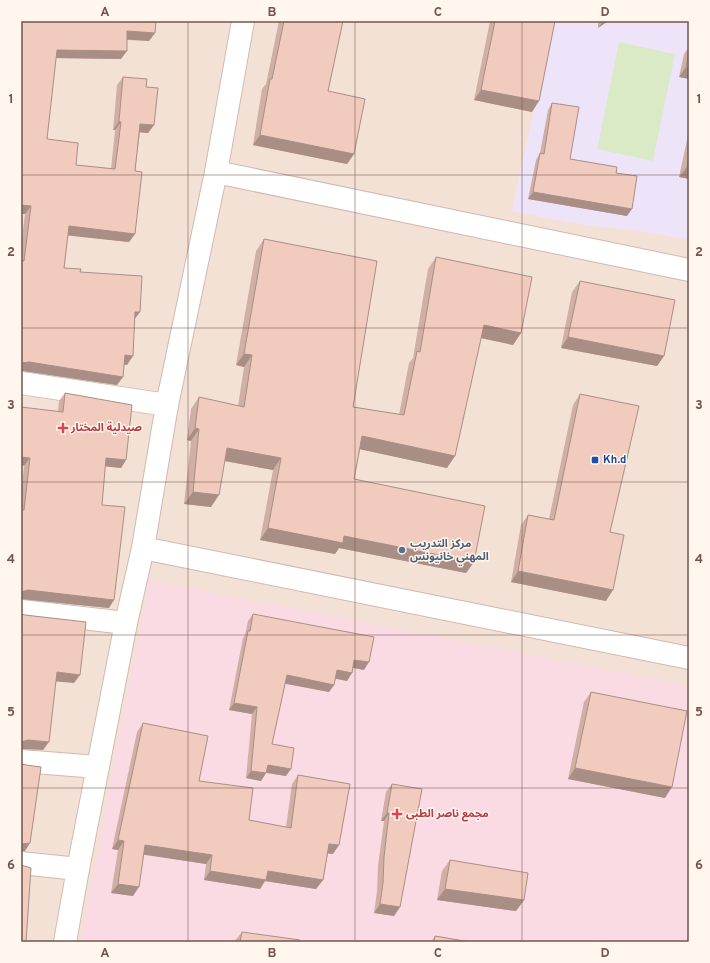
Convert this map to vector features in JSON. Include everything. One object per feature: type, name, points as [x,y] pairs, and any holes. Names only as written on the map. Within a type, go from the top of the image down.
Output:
[{"type":"street","points":[[65,942],[126,623],[144,548],[167,405],[216,172],[242,21]]},
{"type":"street","points":[[216,172],[689,270]]},
{"type":"street","points":[[21,383],[167,405]]},
{"type":"street","points":[[144,548],[689,658]]},
{"type":"street","points":[[21,611],[126,623]]},
{"type":"street","points":[[21,761],[98,768]]},
{"type":"street","points":[[21,863],[78,868]]},
{"type":"shaded area","points":[[21,21],[689,21],[689,942],[21,942]]},
{"type":"shaded area","points":[[553,21],[689,21],[689,240],[634,230],[589,226],[512,211]]},
{"type":"shaded area","name":"مجمع ناصر الطبى","points":[[149,580],[689,686],[689,942],[80,942]]},
{"type":"green space","points":[[619,42],[675,54],[653,161],[597,149]]},
{"type":"building","points":[[21,21],[156,21],[155,33],[127,31],[127,51],[57,50],[47,139],[78,143],[76,165],[115,169],[121,122],[119,121],[123,77],[147,79],[146,87],[158,88],[154,125],[140,124],[135,171],[142,172],[135,234],[69,226],[64,268],[81,269],[80,272],[142,276],[140,312],[135,312],[133,356],[125,355],[123,377],[29,362],[21,363],[21,261],[24,261],[31,206],[21,205]]},
{"type":"building","points":[[284,21],[343,21],[328,91],[365,99],[354,154],[260,135],[270,79],[272,79]]},
{"type":"building","points":[[495,21],[555,21],[539,101],[481,90]]},
{"type":"building","points":[[689,54],[689,68],[686,67]]},
{"type":"building","points":[[552,103],[579,107],[570,159],[617,167],[616,173],[637,176],[632,209],[533,192],[540,153],[544,154]]},
{"type":"building","points":[[689,155],[689,167],[687,167]]},
{"type":"building","points":[[264,239],[377,261],[353,407],[404,415],[417,351],[420,352],[436,257],[532,277],[521,333],[484,325],[455,456],[362,436],[354,479],[485,506],[474,562],[344,536],[343,543],[268,528],[281,458],[227,448],[219,495],[193,492],[199,429],[195,428],[199,397],[244,407],[252,355],[244,354]]},
{"type":"building","points":[[580,281],[675,300],[664,356],[568,337]]},
{"type":"building","points":[[65,393],[132,405],[126,460],[106,458],[102,505],[125,507],[114,600],[28,590],[21,592],[21,510],[24,510],[30,458],[21,457],[21,407],[63,412]]},
{"type":"building","points":[[580,394],[639,406],[610,532],[624,535],[613,590],[518,571],[528,515],[554,520]]},
{"type":"building","points":[[21,614],[86,622],[80,675],[57,672],[49,742],[28,740],[21,742]]},
{"type":"building","points":[[253,614],[374,637],[369,662],[354,660],[352,673],[337,670],[334,685],[287,675],[272,744],[294,748],[291,769],[268,765],[266,773],[251,771],[257,707],[234,703],[248,631],[250,631]]},
{"type":"building","points":[[591,692],[687,711],[672,787],[575,768]]},
{"type":"building","points":[[143,723],[208,736],[199,781],[253,788],[249,820],[291,828],[298,775],[350,784],[339,845],[329,844],[323,880],[268,871],[266,880],[210,871],[212,855],[145,845],[139,887],[118,884],[124,841],[118,840]]},
{"type":"building","points":[[21,764],[41,767],[30,843],[21,844]]},
{"type":"building","points":[[392,784],[422,789],[400,907],[380,904],[389,813],[387,813]]},
{"type":"building","points":[[450,860],[528,873],[524,900],[445,889]]},
{"type":"building","points":[[21,865],[31,868],[26,942],[21,942]]},
{"type":"building","points":[[242,932],[300,940],[300,942],[240,942]]},
{"type":"building","points":[[435,936],[470,942],[434,942]]},
{"type":"place","name":"صيدلية المختار","points":[[63,428]]},
{"type":"place","name":"Kh.d","points":[[595,460]]},
{"type":"place","name":"مركز التدريب المهني خانيونس","points":[[402,550]]},
{"type":"place","name":"مجمع ناصر الطبى","points":[[397,814]]}]
